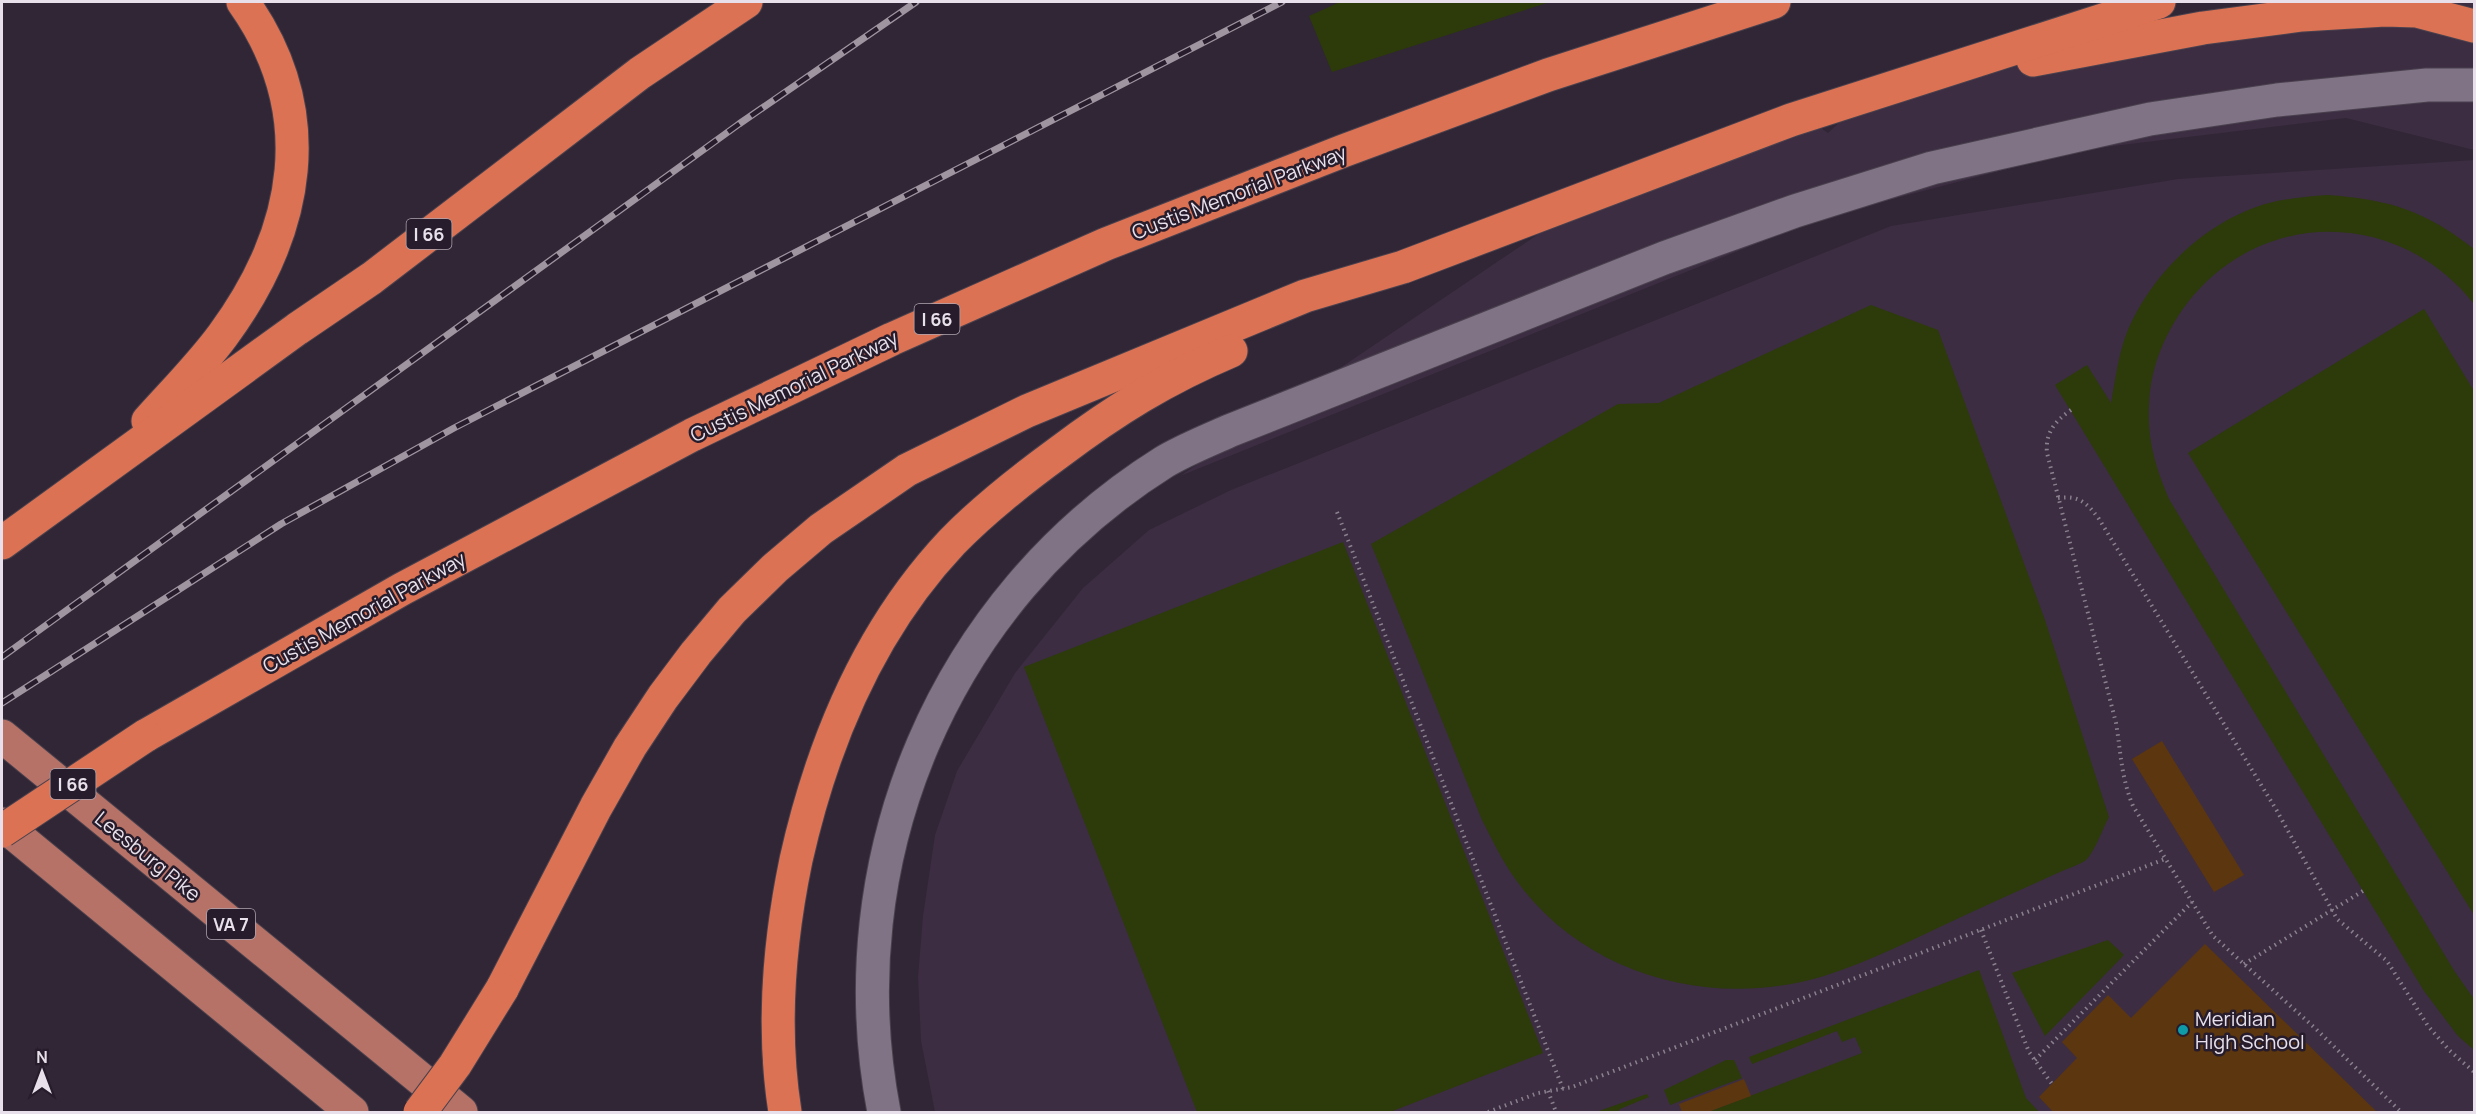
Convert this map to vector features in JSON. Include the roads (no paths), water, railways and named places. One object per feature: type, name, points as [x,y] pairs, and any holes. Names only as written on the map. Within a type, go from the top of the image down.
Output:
[{"type":"highway","points":[[110,465],[222,336],[259,279],[281,228],[291,178],[292,124],[282,74],[262,29],[243,2]]},
{"type":"highway","name":"I 66","points":[[2,543],[297,329],[372,278],[640,73],[746,2]]},
{"type":"highway","name":"Custis Memorial Parkway","points":[[2,831],[146,736],[412,583],[692,435],[892,339],[1106,244],[1343,151],[1548,75],[1774,2]]},
{"type":"highway","points":[[420,1113],[455,1065],[502,989],[596,807],[630,747],[663,697],[732,610],[775,568],[821,529],[907,470],[990,427],[1305,296],[1403,267],[1791,120],[2159,2]]},
{"type":"highway","points":[[1886,88],[2203,28],[2302,15],[2385,10],[2417,11],[2475,26]]},
{"type":"highway","points":[[785,1113],[780,1063],[781,977],[785,925],[800,845],[811,800],[840,718],[878,640],[902,605],[952,543],[980,516],[1014,486],[1121,407],[1190,369],[1316,315],[1403,267]]},
{"type":"main road","name":"Leesburg Pike","points":[[2,736],[461,1113]]},
{"type":"main road","points":[[2,824],[352,1113]]},
{"type":"street","points":[[884,1113],[878,1080],[874,1034],[874,928],[885,855],[905,786],[931,724],[968,657],[1010,601],[1052,552],[1107,502],[1165,461],[1229,431],[1664,258],[1795,211],[1932,168],[2151,118],[2277,100],[2427,85],[2475,85]]},
{"type":"railway","points":[[2,657],[739,124],[916,2]]},
{"type":"railway","points":[[2,703],[281,524],[454,428],[1282,2]]},
{"type":"place","name":"Meridian High School","points":[[2183,1030]]}]
